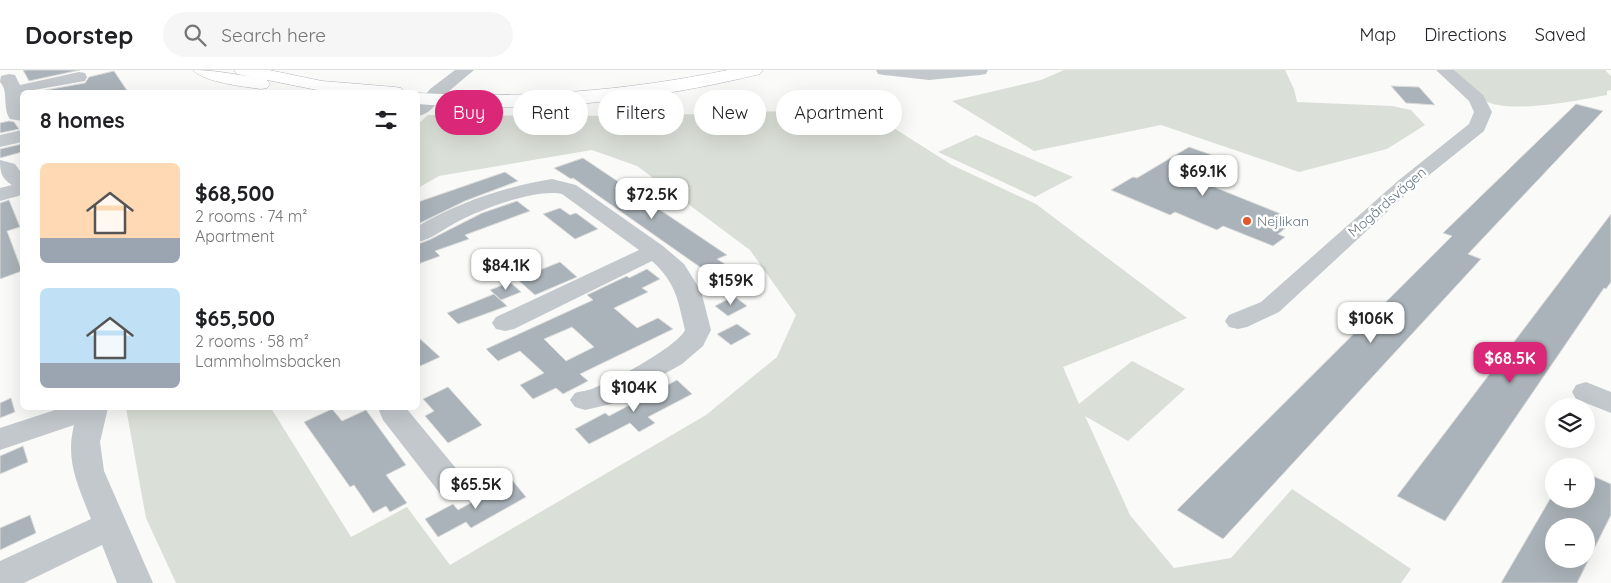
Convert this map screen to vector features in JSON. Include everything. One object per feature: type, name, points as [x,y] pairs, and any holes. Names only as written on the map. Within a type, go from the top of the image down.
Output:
[{"type":"main road","points":[[202,70],[227,78],[305,90]]},
{"type":"main road","points":[[243,70],[322,86],[371,90]]},
{"type":"main road","points":[[424,99],[584,90],[660,81],[725,70]]},
{"type":"main road","points":[[424,99],[504,102],[574,98],[688,84],[754,70]]},
{"type":"street","points":[[424,99],[466,70]]},
{"type":"street","points":[[884,70],[929,75],[980,70]]},
{"type":"street","name":"Mogårdsvägen","points":[[1238,321],[1270,307],[1406,184],[1477,127],[1482,112],[1476,99],[1444,70]]},
{"type":"street","points":[[15,91],[79,77]]},
{"type":"street","points":[[0,81],[9,79],[15,91],[13,117]]},
{"type":"street","points":[[0,141],[20,136]]},
{"type":"street","points":[[0,166],[8,168],[17,191]]},
{"type":"street","points":[[420,234],[462,212],[518,191],[552,185],[570,190],[655,251],[675,269],[689,291],[698,330],[694,340],[672,358],[601,397],[585,400]]},
{"type":"street","points":[[505,323],[655,251]]},
{"type":"street","points":[[0,439],[86,410]]},
{"type":"street","points":[[92,410],[85,442],[88,471],[135,583]]},
{"type":"street","points":[[392,410],[454,487]]},
{"type":"street","points":[[0,578],[110,525]]},
{"type":"shaded area","points":[[1064,70],[1285,70],[1294,89],[1297,102],[1392,106],[1411,110],[1425,125],[1387,149],[1299,172],[1161,125],[1034,151],[952,101],[1041,80]]},
{"type":"shaded area","points":[[1454,70],[1605,70],[1611,76],[1611,90],[1607,91],[1607,95],[1580,100],[1544,105],[1509,106],[1484,100]]},
{"type":"shaded area","points":[[776,111],[776,135],[902,135],[902,133],[952,165],[1036,204],[1187,318],[1063,367],[1079,404],[1132,361],[1185,389],[1128,441],[1085,416],[1130,515],[1174,568],[1231,558],[1292,489],[1411,569],[1401,583],[176,583],[146,518],[126,410],[272,410],[351,537],[407,507],[450,565],[706,415],[777,357],[796,315],[750,250],[637,166],[592,150],[439,176],[420,187],[420,122],[428,115],[435,115],[435,135],[503,135],[503,115],[513,115],[513,135],[588,135],[588,116],[598,116],[598,135],[684,135],[684,114],[694,114],[694,135],[766,135],[766,112]]},
{"type":"shaded area","points":[[976,135],[1073,177],[1035,197],[938,152]]},
{"type":"building","points":[[23,70],[80,70],[29,81]]},
{"type":"building","points":[[114,71],[127,90],[46,90],[85,83],[89,77]]},
{"type":"building","points":[[1391,86],[1419,87],[1435,105],[1406,103]]},
{"type":"building","points":[[1576,104],[1603,111],[1468,254],[1481,259],[1223,539],[1177,510],[1452,236],[1443,233]]},
{"type":"building","points":[[14,122],[19,129],[0,133],[0,123]]},
{"type":"building","points":[[20,144],[20,153],[0,158],[0,149]]},
{"type":"building","points":[[1189,147],[1229,161],[1199,181],[1296,220],[1278,234],[1285,237],[1273,246],[1223,226],[1217,230],[1175,212],[1170,215],[1111,190],[1133,177],[1137,178]]},
{"type":"building","points":[[583,158],[727,255],[717,259],[731,268],[725,271],[738,280],[720,289],[702,274],[707,272],[573,178],[571,179],[554,168]]},
{"type":"building","points":[[505,172],[518,181],[465,201],[420,223],[420,201]]},
{"type":"building","points":[[9,200],[20,227],[7,231],[20,266],[20,272],[0,279],[0,203]]},
{"type":"building","points":[[517,201],[530,211],[465,235],[469,239],[435,251],[440,256],[420,263],[420,243],[482,213]]},
{"type":"building","points":[[560,208],[570,215],[576,213],[598,229],[575,239],[543,214]]},
{"type":"building","points":[[1611,214],[1611,282],[1606,289],[1604,288],[1445,521],[1397,496]]},
{"type":"building","points":[[560,262],[577,277],[535,295],[517,279]]},
{"type":"building","points":[[647,269],[660,279],[642,288],[648,292],[614,308],[637,328],[658,318],[673,329],[580,374],[588,381],[563,394],[556,388],[533,399],[520,385],[544,373],[520,351],[498,361],[486,349],[593,300],[587,295],[627,276],[629,278]],"holes":[[[572,327],[594,347],[566,361],[544,339]]]},
{"type":"building","points":[[510,282],[521,292],[501,300],[490,290]]},
{"type":"building","points":[[494,294],[507,306],[458,324],[447,313]]},
{"type":"building","points":[[734,296],[747,306],[728,316],[715,306]]},
{"type":"building","points":[[737,324],[751,334],[731,345],[717,334]]},
{"type":"building","points":[[420,339],[440,357],[420,366]]},
{"type":"building","points":[[677,380],[692,394],[648,417],[655,423],[639,432],[630,423],[589,444],[575,429],[605,413],[609,416]]},
{"type":"building","points":[[448,387],[482,425],[448,443],[425,416],[434,411],[423,399]]},
{"type":"building","points":[[11,398],[15,412],[0,418],[0,403]]},
{"type":"building","points":[[330,410],[333,410],[342,421],[366,410],[406,465],[386,475],[407,503],[390,512],[386,506],[373,513],[354,485],[350,487],[304,422]]},
{"type":"building","points":[[23,446],[28,462],[0,474],[0,456]]},
{"type":"building","points":[[1595,477],[1611,484],[1611,515],[1595,547],[1595,518],[1545,518],[1545,568],[1584,568],[1577,583],[1501,583],[1545,508],[1595,508]]},
{"type":"building","points":[[512,480],[526,497],[471,528],[466,522],[438,537],[425,519],[453,504],[458,510]]},
{"type":"building","points":[[30,515],[36,533],[0,550],[0,528]]},
{"type":"place","name":"Nejlikan","points":[[1247,221]]}]
